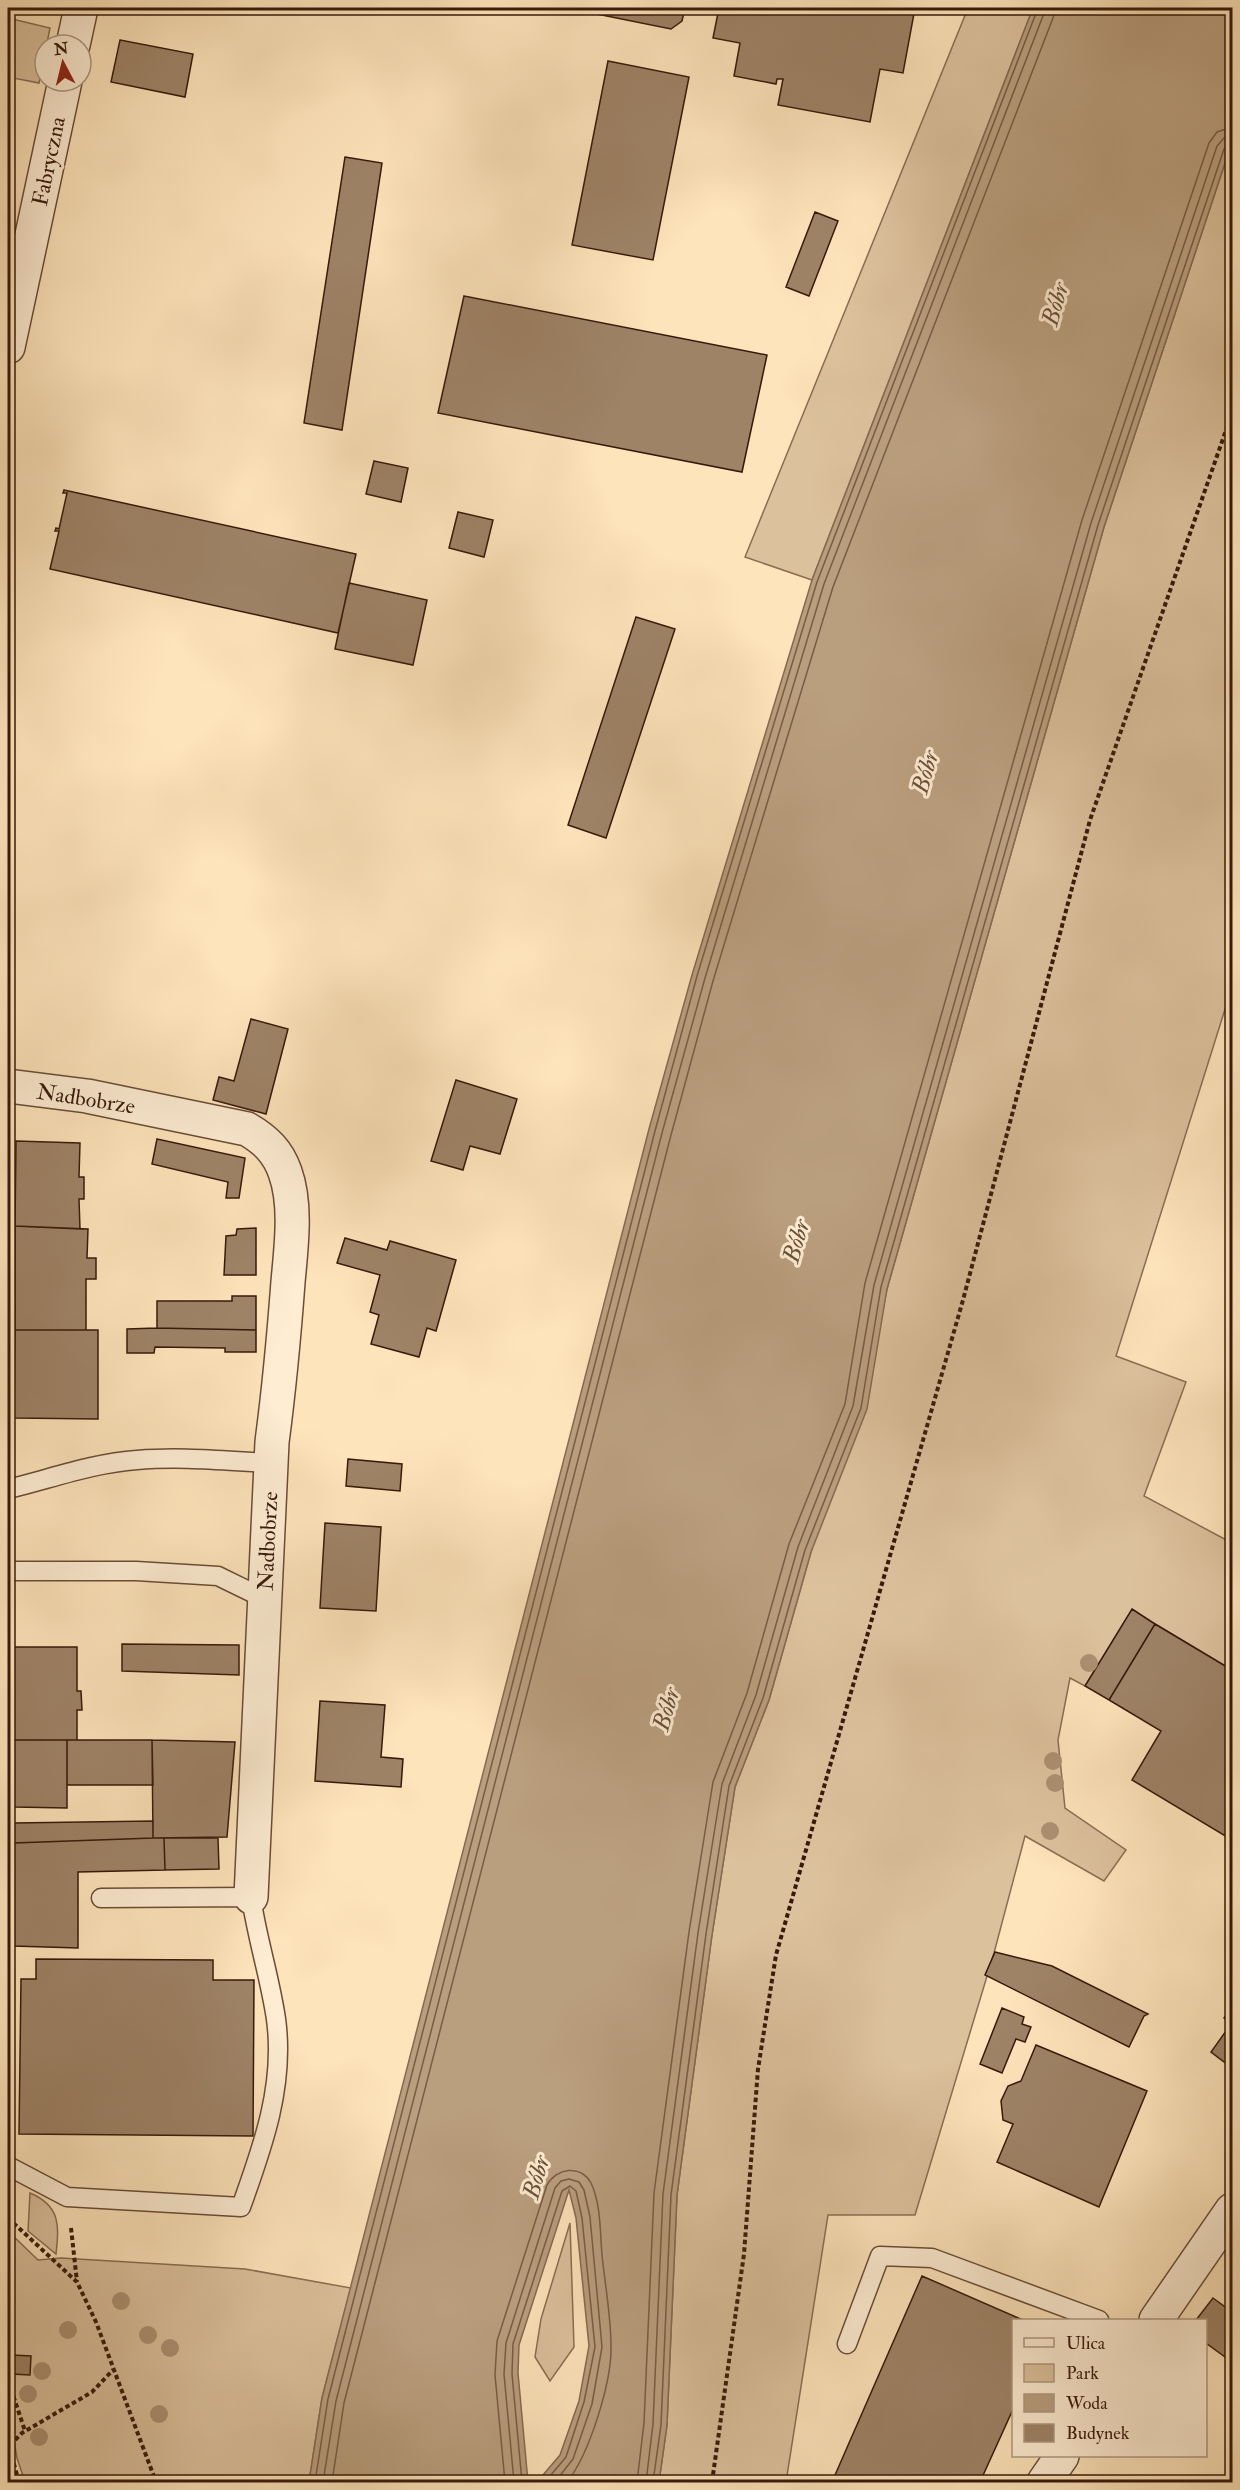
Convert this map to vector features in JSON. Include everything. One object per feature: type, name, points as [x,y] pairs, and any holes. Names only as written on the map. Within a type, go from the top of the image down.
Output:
[{"type":"street","points":[[76,33],[81,8]]},
{"type":"street","name":"Fabryczna","points":[[8,347],[62,93]]},
{"type":"street","name":"Nadbobrze","points":[[8,1086],[87,1096],[247,1129],[264,1139],[278,1156],[286,1174],[291,1198],[291,1252],[271,1463],[251,1897]]},
{"type":"street","points":[[1157,2319],[1233,2210]]},
{"type":"lane","points":[[8,1489],[102,1465],[137,1460],[177,1458],[271,1463]]},
{"type":"lane","points":[[8,1572],[136,1572],[218,1576],[265,1599]]},
{"type":"lane","points":[[101,1898],[251,1897]]},
{"type":"lane","name":"Nadbobrze","points":[[67,2197],[241,2207],[267,2136],[278,2055],[271,1993],[251,1897]]},
{"type":"lane","points":[[8,2166],[67,2197]]},
{"type":"lane","points":[[847,2344],[880,2256],[932,2258],[1096,2319]]},
{"type":"path","points":[[712,2482],[744,2254],[758,2069],[776,1955],[963,1300],[1090,820],[1233,412]]},
{"type":"path","points":[[67,2197],[77,2282],[96,2322],[156,2482]]},
{"type":"path","points":[[8,2218],[77,2282]]},
{"type":"path","points":[[8,2300],[11,2324],[8,2380],[25,2431]]},
{"type":"path","points":[[19,2482],[11,2444],[25,2431],[92,2392],[113,2370]]},
{"type":"green space","points":[[968,8],[1033,8],[812,580],[745,557]]},
{"type":"green space","points":[[8,18],[50,28],[49,33],[33,33],[33,82],[8,77]]},
{"type":"green space","points":[[1232,142],[1232,987],[1116,1356],[1186,1382],[1144,1496],[1232,1543],[1232,1670],[1132,1610],[1085,1686],[1070,1678],[1058,1740],[1065,1808],[1126,1850],[1104,1881],[1025,1836],[994,1953],[915,2215],[828,2215],[786,2482],[659,2482],[667,2425],[677,2195],[712,1935],[735,1787],[769,1700],[811,1552],[876,1342],[887,1289],[1104,527]]},
{"type":"green space","points":[[30,2193],[48,2204],[56,2218],[58,2234],[56,2254],[28,2231]]},
{"type":"green space","points":[[570,2223],[574,2347],[550,2381],[535,2357],[541,2319]]},
{"type":"green space","points":[[8,2231],[38,2260],[61,2258],[245,2269],[351,2288],[322,2398],[309,2482],[25,2482],[17,2458],[13,2435],[8,2438]]},
{"type":"water","name":"Bóbr","points":[[1033,8],[1232,8],[1232,142],[1104,527],[887,1289],[867,1409],[811,1552],[769,1700],[735,1787],[712,1935],[677,2195],[667,2425],[659,2482],[537,2482],[560,2455],[579,2401],[589,2346],[576,2218],[569,2190],[519,2345],[518,2373],[528,2482],[309,2482],[322,2398],[649,1129],[692,975],[812,580]]},
{"type":"building","points":[[567,8],[685,8],[682,21],[671,29]]},
{"type":"building","points":[[719,8],[915,8],[903,73],[880,69],[870,122],[778,105],[783,79],[777,79],[776,84],[734,76],[740,43],[713,38]]},
{"type":"building","points":[[120,40],[193,54],[185,97],[111,82]]},
{"type":"building","points":[[608,61],[689,77],[653,260],[572,245]]},
{"type":"building","points":[[345,157],[382,163],[342,430],[304,423]]},
{"type":"building","points":[[815,212],[838,221],[809,296],[786,287]]},
{"type":"building","points":[[464,296],[767,355],[742,472],[438,413]]},
{"type":"building","points":[[374,461],[408,468],[401,502],[366,494]]},
{"type":"building","points":[[64,490],[356,554],[338,633],[50,569],[59,531],[55,531],[56,528],[59,529],[67,493],[63,493]]},
{"type":"building","points":[[458,512],[493,520],[484,557],[449,548]]},
{"type":"building","points":[[349,583],[427,600],[413,665],[335,649]]},
{"type":"building","points":[[636,617],[675,629],[606,838],[568,825]]},
{"type":"building","points":[[251,1019],[288,1029],[266,1114],[213,1100],[219,1077],[234,1081]]},
{"type":"building","points":[[456,1080],[517,1099],[500,1154],[470,1146],[463,1170],[431,1161]]},
{"type":"building","points":[[157,1139],[245,1158],[239,1198],[226,1198],[228,1182],[152,1164]]},
{"type":"building","points":[[16,1141],[80,1143],[79,1177],[84,1177],[84,1199],[79,1199],[80,1229],[15,1226]]},
{"type":"building","points":[[15,1226],[88,1229],[87,1258],[96,1258],[96,1279],[86,1279],[86,1330],[15,1330]]},
{"type":"building","points":[[256,1228],[256,1275],[224,1275],[226,1236],[236,1235],[237,1229]]},
{"type":"building","points":[[345,1238],[387,1250],[390,1241],[456,1260],[436,1331],[427,1328],[419,1357],[371,1344],[379,1315],[370,1312],[380,1275],[337,1263]]},
{"type":"building","points":[[232,1296],[256,1296],[256,1330],[157,1328],[157,1301],[232,1301]]},
{"type":"building","points":[[127,1329],[256,1330],[256,1352],[225,1352],[225,1348],[155,1347],[154,1353],[127,1353]]},
{"type":"building","points":[[15,1330],[98,1330],[98,1419],[14,1418]]},
{"type":"building","points":[[348,1459],[402,1464],[400,1491],[346,1486]]},
{"type":"building","points":[[325,1523],[381,1527],[376,1611],[320,1608]]},
{"type":"building","points":[[1132,1609],[1155,1624],[1109,1700],[1085,1686]]},
{"type":"building","points":[[1155,1624],[1232,1670],[1232,1840],[1132,1780],[1161,1731],[1109,1700]]},
{"type":"building","points":[[122,1644],[239,1645],[239,1675],[122,1671]]},
{"type":"building","points":[[14,1647],[77,1647],[77,1691],[81,1691],[82,1710],[77,1710],[77,1740],[14,1740]]},
{"type":"building","points":[[320,1701],[385,1705],[381,1757],[403,1759],[401,1787],[315,1781]]},
{"type":"building","points":[[14,1740],[67,1740],[67,1808],[14,1807]]},
{"type":"building","points":[[67,1740],[152,1740],[153,1785],[67,1785]]},
{"type":"building","points":[[152,1740],[235,1742],[227,1837],[153,1838]]},
{"type":"building","points":[[153,1821],[153,1838],[14,1843],[14,1823]]},
{"type":"building","points":[[164,1838],[165,1870],[78,1872],[78,1948],[13,1946],[14,1843]]},
{"type":"building","points":[[164,1838],[218,1838],[219,1869],[165,1870]]},
{"type":"building","points":[[995,1952],[1052,1966],[1148,2014],[1144,2016],[1129,2047],[985,1975]]},
{"type":"building","points":[[36,1959],[213,1960],[213,1980],[254,1980],[253,2136],[19,2134],[21,1979],[36,1979]]},
{"type":"building","points":[[1232,2007],[1232,2068],[1211,2052],[1231,2024],[1224,2018]]},
{"type":"building","points":[[1002,2008],[1024,2017],[1022,2024],[1031,2027],[1025,2042],[1016,2039],[1002,2073],[980,2064]]},
{"type":"building","points":[[1036,2045],[1147,2091],[1099,2207],[997,2162],[1013,2124],[1003,2120],[1001,2101],[1008,2086],[1021,2081]]},
{"type":"building","points":[[922,2276],[1021,2319],[1012,2319],[1012,2411],[980,2482],[832,2482]]},
{"type":"building","points":[[1213,2298],[1232,2312],[1232,2347],[1225,2357],[1207,2344],[1207,2319],[1197,2319]]},
{"type":"building","points":[[12,2355],[31,2356],[30,2375],[11,2374]]}]
